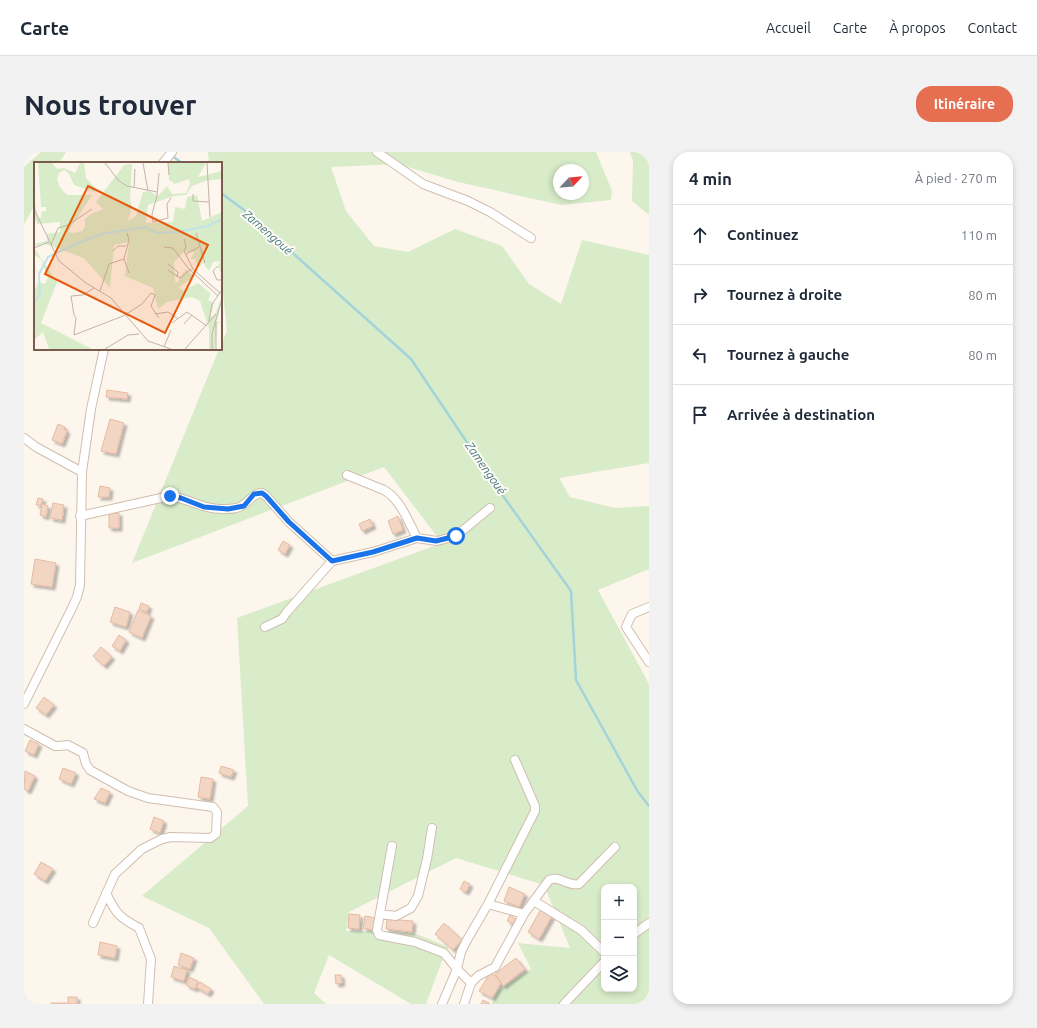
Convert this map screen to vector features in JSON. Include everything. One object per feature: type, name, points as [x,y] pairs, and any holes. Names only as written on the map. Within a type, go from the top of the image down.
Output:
[{"type":"street","points":[[164,162],[172,152]]},
{"type":"street","points":[[378,152],[423,184],[468,201],[490,212],[531,238]]},
{"type":"street","points":[[24,704],[76,597],[80,585],[80,516],[82,472],[91,409],[104,350]]},
{"type":"street","points":[[24,438],[36,447],[82,472]]},
{"type":"street","points":[[347,475],[390,493],[399,504],[417,538]]},
{"type":"street","points":[[80,516],[170,496],[181,498],[204,507],[228,509],[237,508],[244,506],[254,494],[262,493],[289,522],[332,561]]},
{"type":"street","points":[[265,627],[285,616],[332,561],[373,552],[417,538],[436,541],[456,536],[490,508]]},
{"type":"street","points":[[649,607],[632,614],[626,628],[649,662]]},
{"type":"street","points":[[24,729],[55,746],[68,745],[83,753],[86,764],[90,770],[128,791],[148,798],[213,808],[217,812],[216,834],[210,838],[162,839],[142,849],[115,874],[93,923]]},
{"type":"street","points":[[442,1004],[457,968],[466,940],[488,904],[535,811],[535,806],[515,760]]},
{"type":"street","points":[[380,914],[396,916],[411,908],[418,896],[427,859],[432,828]]},
{"type":"street","points":[[392,846],[377,930],[379,935],[415,942],[444,953],[471,983]]},
{"type":"street","points":[[464,1004],[471,983],[478,976],[495,967],[524,914],[549,880],[558,878],[574,886],[579,884],[615,847]]},
{"type":"street","points":[[106,893],[113,909],[124,920],[139,928],[142,934],[151,960],[148,1004]]},
{"type":"street","points":[[534,901],[581,930],[601,949]]},
{"type":"street","points":[[488,904],[524,914]]},
{"type":"street","points":[[637,932],[649,923]]},
{"type":"street","points":[[564,1004],[601,965]]},
{"type":"green space","points":[[41,152],[66,152],[60,162],[34,162],[34,207],[24,224],[24,167]]},
{"type":"green space","points":[[208,152],[596,152],[612,191],[611,200],[561,205],[458,182],[398,164],[331,167],[346,211],[374,246],[408,252],[455,229],[502,246],[529,284],[561,304],[582,240],[649,255],[649,463],[559,478],[570,497],[615,508],[649,506],[649,569],[598,590],[649,684],[649,1004],[492,1004],[498,991],[531,969],[518,943],[570,948],[544,885],[456,858],[349,912],[346,931],[392,932],[419,935],[448,947],[426,1004],[411,1004],[329,955],[314,993],[326,1004],[264,1004],[209,928],[142,896],[248,806],[237,618],[442,543],[384,467],[132,563],[219,350],[222,350],[222,343],[227,331],[222,284],[222,162],[209,162]]},
{"type":"green space","points":[[630,152],[649,152],[649,215],[632,201],[633,161]]},
{"type":"building","points":[[107,390],[128,393],[127,399],[106,397]]},
{"type":"building","points":[[110,419],[124,423],[116,454],[101,451]]},
{"type":"building","points":[[58,424],[65,427],[64,429],[67,431],[62,444],[52,440]]},
{"type":"building","points":[[100,486],[110,488],[109,497],[98,497]]},
{"type":"building","points":[[38,498],[43,499],[41,505],[36,505]]},
{"type":"building","points":[[53,503],[64,505],[62,520],[50,518]]},
{"type":"building","points":[[42,504],[48,506],[46,517],[40,515]]},
{"type":"building","points":[[109,513],[119,513],[119,528],[109,528]]},
{"type":"building","points":[[398,516],[403,530],[393,534],[388,521]]},
{"type":"building","points":[[370,519],[373,526],[362,531],[359,524]]},
{"type":"building","points":[[283,541],[290,545],[285,554],[278,550]]},
{"type":"building","points":[[35,559],[56,563],[52,587],[31,584]]},
{"type":"building","points":[[141,603],[149,606],[147,612],[139,609]]},
{"type":"building","points":[[115,607],[130,612],[126,627],[110,622]]},
{"type":"building","points":[[138,610],[151,616],[142,638],[129,632]]},
{"type":"building","points":[[119,635],[126,640],[120,651],[112,646]]},
{"type":"building","points":[[101,647],[112,657],[104,666],[93,656]]},
{"type":"building","points":[[44,697],[54,705],[46,715],[36,708]]},
{"type":"building","points":[[30,740],[39,744],[34,755],[25,751]]},
{"type":"building","points":[[221,766],[234,770],[231,777],[219,773]]},
{"type":"building","points":[[63,768],[76,773],[71,784],[59,779]]},
{"type":"building","points":[[25,771],[35,776],[28,791],[24,789]]},
{"type":"building","points":[[201,777],[213,779],[210,799],[198,797]]},
{"type":"building","points":[[101,788],[110,792],[105,803],[94,799]]},
{"type":"building","points":[[154,817],[164,821],[160,833],[150,829]]},
{"type":"building","points":[[41,862],[53,869],[45,881],[34,874]]},
{"type":"building","points":[[464,881],[470,884],[466,892],[460,889]]},
{"type":"building","points":[[509,887],[525,894],[519,907],[504,901]]},
{"type":"building","points":[[541,909],[552,916],[539,939],[528,932]]},
{"type":"building","points":[[349,914],[360,915],[359,929],[348,928]]},
{"type":"building","points":[[510,915],[516,919],[514,924],[507,921]]},
{"type":"building","points":[[365,916],[376,918],[374,930],[363,928]]},
{"type":"building","points":[[387,919],[413,921],[412,932],[386,929]]},
{"type":"building","points":[[444,923],[462,940],[453,950],[435,934]]},
{"type":"building","points":[[100,942],[117,946],[115,958],[98,955]]},
{"type":"building","points":[[181,953],[194,958],[190,969],[178,965]]},
{"type":"building","points":[[516,958],[525,969],[503,986],[495,974]]},
{"type":"building","points":[[174,966],[187,970],[184,981],[171,977]]},
{"type":"building","points":[[490,973],[497,977],[501,983],[492,998],[479,991]]},
{"type":"building","points":[[335,975],[341,975],[342,983],[336,984]]},
{"type":"building","points":[[189,977],[198,981],[195,989],[186,985]]},
{"type":"building","points":[[200,982],[211,989],[208,994],[196,987]]},
{"type":"building","points":[[68,997],[77,997],[77,1004],[68,1004]]},
{"type":"building","points":[[483,1000],[489,1003],[489,1004],[481,1004]]},
{"type":"building","points":[[67,1003],[67,1004],[51,1004]]},
{"type":"waterway","name":"Zamengoué","points":[[171,155],[181,162]]},
{"type":"waterway","name":"Zamengoué","points":[[222,194],[248,213],[411,359],[501,493],[571,591],[576,680],[638,792],[649,806]]},
{"type":"route","points":[[170,496],[181,498],[204,507],[228,509],[244,506],[254,494],[262,493],[289,522],[332,561],[373,552],[417,538],[436,541],[456,536]]}]
